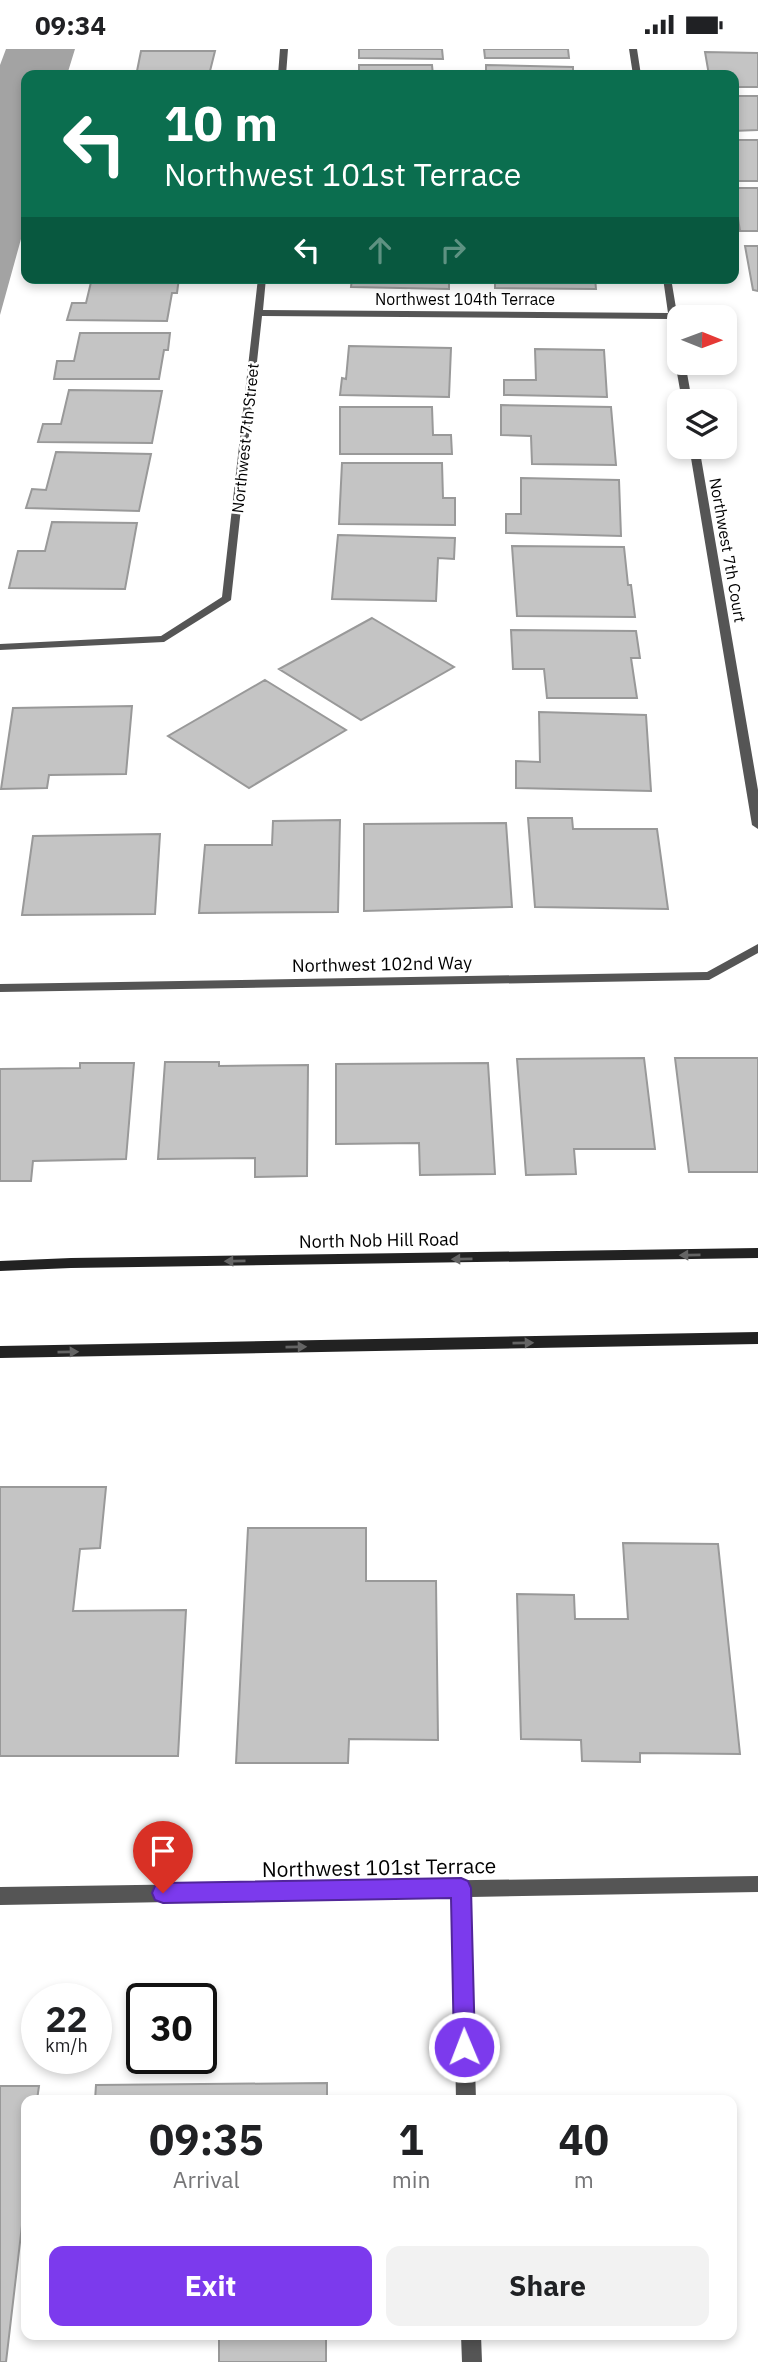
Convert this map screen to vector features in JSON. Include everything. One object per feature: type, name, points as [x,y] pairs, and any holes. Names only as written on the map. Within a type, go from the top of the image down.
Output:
[{"type":"main road","name":"North Nob Hill Road","points":[[0,1266],[71,1262],[758,1253]]},
{"type":"main road","points":[[0,1352],[758,1338]]},
{"type":"street","points":[[282,70],[284,49]]},
{"type":"street","points":[[633,49],[636,70]]},
{"type":"street","name":"Northwest 7th Street","points":[[0,647],[164,639],[227,598],[261,284]]},
{"type":"street","points":[[668,284],[671,305]]},
{"type":"street","name":"Northwest 104th Terrace","points":[[258,313],[667,316]]},
{"type":"street","name":"Northwest 7th Court","points":[[696,459],[758,825]]},
{"type":"street","name":"Northwest 102nd Way","points":[[0,988],[709,975],[758,948]]},
{"type":"street","name":"Northwest 101st Terrace","points":[[0,1896],[758,1884]]},
{"type":"street","points":[[461,1888],[466,2095]]},
{"type":"street","points":[[471,2340],[472,2362]]},
{"type":"shaded area","points":[[6,49],[75,49],[69,70],[21,70],[21,239],[0,315],[0,65]]},
{"type":"building","points":[[359,49],[442,49],[443,59],[359,58]]},
{"type":"building","points":[[484,49],[568,49],[569,58],[485,58]]},
{"type":"building","points":[[141,51],[215,51],[210,70],[137,70]]},
{"type":"building","points":[[705,52],[758,53],[758,87],[739,87],[739,70],[708,70]]},
{"type":"building","points":[[359,65],[432,65],[432,70],[359,70]]},
{"type":"building","points":[[486,65],[573,67],[573,70],[486,70]]},
{"type":"building","points":[[739,96],[758,96],[758,130],[739,131]]},
{"type":"building","points":[[739,140],[758,140],[758,181],[739,181]]},
{"type":"building","points":[[739,188],[758,188],[758,231],[740,231]]},
{"type":"building","points":[[745,246],[758,246],[758,291],[753,290]]},
{"type":"building","points":[[91,284],[178,284],[177,293],[172,293],[167,321],[67,320],[72,303],[86,303]]},
{"type":"building","points":[[351,284],[449,284],[449,289],[351,287]]},
{"type":"building","points":[[495,284],[596,284],[596,289],[495,288]]},
{"type":"building","points":[[80,333],[170,333],[159,379],[54,379],[57,361],[74,361]]},
{"type":"building","points":[[349,346],[451,348],[449,397],[340,395],[342,378],[346,379]]},
{"type":"building","points":[[535,349],[604,350],[607,397],[504,395],[504,380],[536,380]]},
{"type":"building","points":[[69,390],[162,391],[152,443],[38,442],[43,424],[61,424]]},
{"type":"building","points":[[501,405],[611,407],[616,465],[532,464],[531,436],[501,435]]},
{"type":"building","points":[[340,407],[432,407],[433,435],[451,435],[452,454],[340,454]]},
{"type":"building","points":[[56,452],[151,454],[139,511],[26,508],[32,489],[46,490]]},
{"type":"building","points":[[342,463],[442,463],[443,498],[455,498],[455,525],[339,524]]},
{"type":"building","points":[[521,478],[619,480],[621,536],[506,533],[506,514],[521,514]]},
{"type":"building","points":[[52,522],[137,523],[125,589],[9,588],[18,551],[45,551]]},
{"type":"building","points":[[338,535],[455,538],[454,559],[438,558],[436,601],[332,599]]},
{"type":"building","points":[[512,546],[624,547],[635,617],[517,616]]},
{"type":"building","points":[[372,618],[454,667],[361,720],[279,669]]},
{"type":"building","points":[[511,630],[636,631],[640,658],[631,658],[637,698],[547,698],[544,669],[513,669]]},
{"type":"building","points":[[265,680],[346,730],[249,788],[168,736]]},
{"type":"building","points":[[132,706],[126,774],[49,775],[47,788],[1,789],[13,708]]},
{"type":"building","points":[[539,712],[646,715],[651,791],[516,788],[516,761],[540,762]]},
{"type":"building","points":[[528,818],[572,818],[573,829],[657,829],[668,909],[535,907]]},
{"type":"building","points":[[340,820],[338,912],[199,913],[205,845],[272,845],[273,821]]},
{"type":"building","points":[[506,823],[512,907],[364,911],[364,824]]},
{"type":"building","points":[[160,834],[155,914],[22,915],[33,836]]},
{"type":"building","points":[[644,1058],[655,1149],[574,1149],[576,1174],[526,1175],[517,1059]]},
{"type":"building","points":[[675,1058],[758,1058],[758,1172],[689,1172]]},
{"type":"building","points":[[165,1062],[219,1062],[219,1066],[308,1065],[307,1176],[255,1177],[255,1158],[158,1159]]},
{"type":"building","points":[[80,1063],[134,1063],[126,1159],[33,1161],[31,1181],[0,1181],[0,1069],[80,1068]]},
{"type":"building","points":[[488,1063],[495,1174],[420,1175],[419,1143],[336,1144],[336,1064]]},
{"type":"building","points":[[0,1487],[106,1487],[100,1548],[80,1549],[73,1611],[186,1610],[178,1756],[0,1756]]},
{"type":"building","points":[[248,1528],[366,1528],[366,1581],[436,1581],[438,1740],[349,1739],[348,1763],[236,1763]]},
{"type":"building","points":[[623,1543],[718,1544],[740,1754],[640,1753],[640,1762],[582,1761],[581,1740],[521,1739],[517,1594],[574,1595],[575,1619],[628,1619]]},
{"type":"building","points":[[327,2083],[327,2095],[95,2095],[96,2085]]},
{"type":"building","points":[[0,2086],[39,2086],[38,2095],[21,2095],[21,2234],[6,2362],[0,2362]]},
{"type":"building","points":[[219,2340],[326,2340],[326,2362],[219,2362]]},
{"type":"route","points":[[163,1893],[461,1888],[464,2047]]}]
